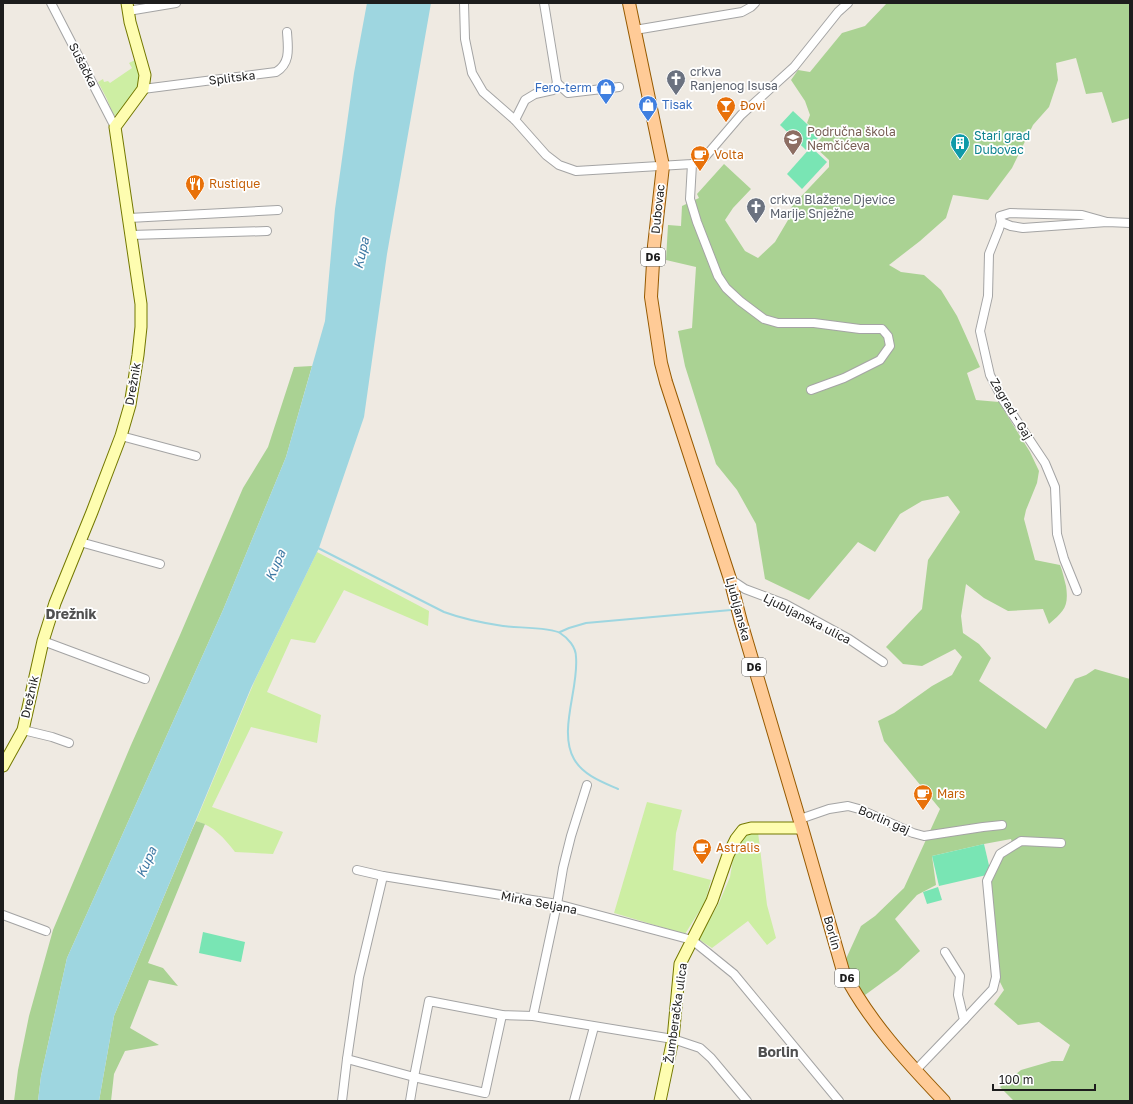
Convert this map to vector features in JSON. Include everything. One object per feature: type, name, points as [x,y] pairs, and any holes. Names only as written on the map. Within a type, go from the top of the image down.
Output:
[{"type":"main road","name":"Dubovac","points":[[629,3],[663,166],[654,246],[651,297],[656,334],[666,382],[707,506]]},
{"type":"main road","name":"Ljubljanska","points":[[707,506],[730,579],[741,622],[801,824]]},
{"type":"main road","name":"Borlin","points":[[801,824],[844,971],[853,989],[865,1009],[915,1071],[944,1101]]},
{"type":"street","name":"Sušačka","points":[[52,3],[114,127]]},
{"type":"street","points":[[114,127],[143,89],[145,74],[127,7],[176,3]]},
{"type":"street","points":[[464,3],[465,39],[472,73],[483,92],[515,120],[546,155],[559,165],[576,171],[692,164],[704,157],[741,115],[794,67],[838,12],[848,3]]},
{"type":"street","points":[[544,3],[557,83],[568,93],[619,87]]},
{"type":"street","points":[[635,30],[742,12],[751,8],[755,3]]},
{"type":"street","name":"Splitska","points":[[143,89],[276,72],[284,68],[288,56],[288,32]]},
{"type":"street","points":[[515,120],[526,100],[535,94],[553,90],[557,83]]},
{"type":"street","name":"Drežnik","points":[[3,766],[23,730],[43,641],[55,603],[80,542],[120,436],[130,405],[138,355],[141,327],[141,304],[114,127]]},
{"type":"street","points":[[692,164],[690,199],[699,228],[718,276],[726,288],[740,301],[764,319],[778,323],[814,323],[882,329],[888,336],[890,346],[880,360],[844,378],[811,390]]},
{"type":"street","points":[[129,218],[278,210]]},
{"type":"street","points":[[1107,222],[1082,215],[1010,213],[1000,219],[1011,226],[1023,228],[1107,222],[1130,223]]},
{"type":"street","name":"Zagrad - Gaj","points":[[1000,219],[989,254],[988,296],[980,331],[990,376],[1003,400],[1045,463],[1055,487],[1057,534],[1064,559],[1077,591]]},
{"type":"street","points":[[131,236],[267,231]]},
{"type":"street","points":[[120,436],[196,456]]},
{"type":"street","points":[[80,542],[160,564]]},
{"type":"street","name":"Ljubljanska ulica","points":[[730,579],[745,589],[785,604],[849,639],[883,662]]},
{"type":"street","points":[[43,641],[145,679]]},
{"type":"street","name":"Drežnik","points":[[23,730],[69,743]]},
{"type":"street","points":[[533,1016],[557,904],[563,868],[571,836],[587,785]]},
{"type":"street","name":"Borlin gaj","points":[[801,824],[828,810],[848,806],[859,809],[913,833],[924,836],[1002,825]]},
{"type":"street","name":"Žumberačka ulica","points":[[660,1101],[673,1039],[680,964],[712,901],[728,855],[736,838],[742,830],[751,828],[801,824]]},
{"type":"street","points":[[915,1071],[993,989],[996,977],[987,881],[1000,854],[1021,841],[1061,843]]},
{"type":"street","name":"Mirka Seljana","points":[[357,870],[383,876],[557,904],[692,940]]},
{"type":"street","points":[[342,1101],[359,978],[383,876]]},
{"type":"street","points":[[3,915],[46,931]]},
{"type":"street","points":[[692,940],[734,974],[839,1101]]},
{"type":"street","points":[[945,952],[960,976],[958,995],[964,1020]]},
{"type":"street","points":[[410,1101],[429,1001],[502,1015],[533,1016],[673,1039],[700,1048],[711,1058],[747,1101]]},
{"type":"street","points":[[347,1059],[414,1077],[485,1093],[502,1015]]},
{"type":"street","points":[[574,1101],[594,1027]]},
{"type":"green space","points":[[887,3],[1130,3],[1130,118],[1112,123],[1102,92],[1086,94],[1076,58],[1056,63],[1058,80],[1049,107],[1033,125],[1012,168],[988,200],[953,195],[946,218],[920,241],[889,265],[901,272],[924,275],[941,290],[957,316],[980,367],[967,373],[976,400],[999,402],[1030,452],[1039,471],[1037,483],[1024,519],[1035,560],[1060,565],[1066,586],[1066,604],[1062,612],[1049,624],[1043,609],[1008,611],[984,598],[966,584],[961,616],[963,633],[979,644],[991,658],[979,681],[1046,729],[1075,679],[1086,675],[1095,669],[1130,679],[1130,1101],[1014,1101],[1000,1087],[1021,1070],[1052,1061],[1063,1061],[1070,1045],[1039,1022],[1018,1025],[994,1004],[1004,990],[998,978],[996,936],[991,919],[990,881],[1000,856],[1013,846],[1011,839],[932,856],[936,885],[917,895],[895,919],[920,951],[898,971],[865,995],[855,983],[845,961],[861,926],[875,916],[904,888],[940,809],[884,741],[878,721],[894,713],[932,686],[952,675],[962,657],[955,649],[922,666],[903,664],[886,647],[922,609],[928,560],[960,512],[948,496],[922,501],[900,514],[875,552],[858,542],[809,600],[765,579],[756,524],[737,490],[716,464],[685,366],[678,331],[692,328],[696,267],[666,260],[668,225],[681,226],[682,206],[699,198],[697,194],[724,164],[751,189],[733,208],[725,220],[745,251],[758,258],[775,242],[788,220],[792,206],[829,167],[829,160],[814,146],[822,137],[807,123],[810,115],[805,101],[791,80],[798,70],[810,72],[842,33],[865,26]]},
{"type":"green space","points":[[137,59],[136,62],[141,78],[138,87],[118,116],[113,115],[98,82],[103,79],[104,82],[108,81],[110,83],[132,68],[129,63]]},
{"type":"green space","points":[[793,111],[820,136],[806,150],[780,125]]},
{"type":"green space","points":[[811,147],[827,162],[802,189],[787,174]]},
{"type":"green space","points":[[312,366],[286,457],[223,610],[67,958],[41,1076],[38,1101],[14,1101],[18,1070],[29,1016],[53,930],[131,745],[243,488],[268,447],[294,367]]},
{"type":"green space","points":[[317,552],[429,611],[428,626],[344,590],[315,643],[291,639],[267,692],[321,715],[317,743],[251,727],[212,807],[283,832],[273,854],[235,852],[223,837],[213,829],[196,821],[255,680]]},
{"type":"green space","points":[[647,802],[682,810],[676,833],[673,870],[711,880],[705,902],[685,934],[614,913]]},
{"type":"green space","points":[[196,821],[205,824],[148,963],[163,968],[178,986],[149,980],[130,1028],[159,1045],[125,1051],[114,1074],[111,1101],[99,1101],[114,1016]]},
{"type":"green space","points":[[758,832],[767,905],[776,938],[767,945],[748,921],[712,948],[698,939],[719,903],[730,877],[733,859],[739,842],[747,833]]},
{"type":"green space","points":[[984,844],[991,874],[939,886],[932,856]]},
{"type":"green space","points":[[938,887],[942,900],[927,904],[923,892]]},
{"type":"green space","points":[[203,932],[245,942],[241,962],[199,953]]},
{"type":"water","name":"Kupa","points":[[367,3],[431,3],[387,254],[364,417],[319,548],[251,688],[114,1016],[99,1101],[38,1101],[41,1076],[67,958],[223,610],[286,457],[325,321],[335,209],[354,73]]},
{"type":"waterway","points":[[318,548],[444,612],[458,617],[509,627],[555,631],[563,635],[569,640],[576,653],[575,682],[568,723],[570,748],[574,759],[582,769],[593,777],[618,789]]},
{"type":"waterway","points":[[560,632],[586,623],[731,610]]},
{"type":"place","name":"crkva Ranjenog Isusa","points":[[676,96]]},
{"type":"place","name":"Fero-term","points":[[606,105]]},
{"type":"place","name":"Tisak","points":[[648,122]]},
{"type":"place","name":"Đovi","points":[[726,123]]},
{"type":"place","name":"Područna škola Nemčićeva","points":[[793,156]]},
{"type":"place","name":"Stari grad Dubovac","points":[[960,160]]},
{"type":"place","name":"Volta","points":[[700,172]]},
{"type":"place","name":"Rustique","points":[[195,201]]},
{"type":"place","name":"crkva Blažene Djevice Marije Snježne","points":[[756,224]]},
{"type":"place","name":"Mars","points":[[923,811]]},
{"type":"place","name":"Astralis","points":[[702,865]]},
{"type":"district","name":"Drežnik","points":[[71,614]]},
{"type":"district","name":"Borlin","points":[[778,1052]]}]
